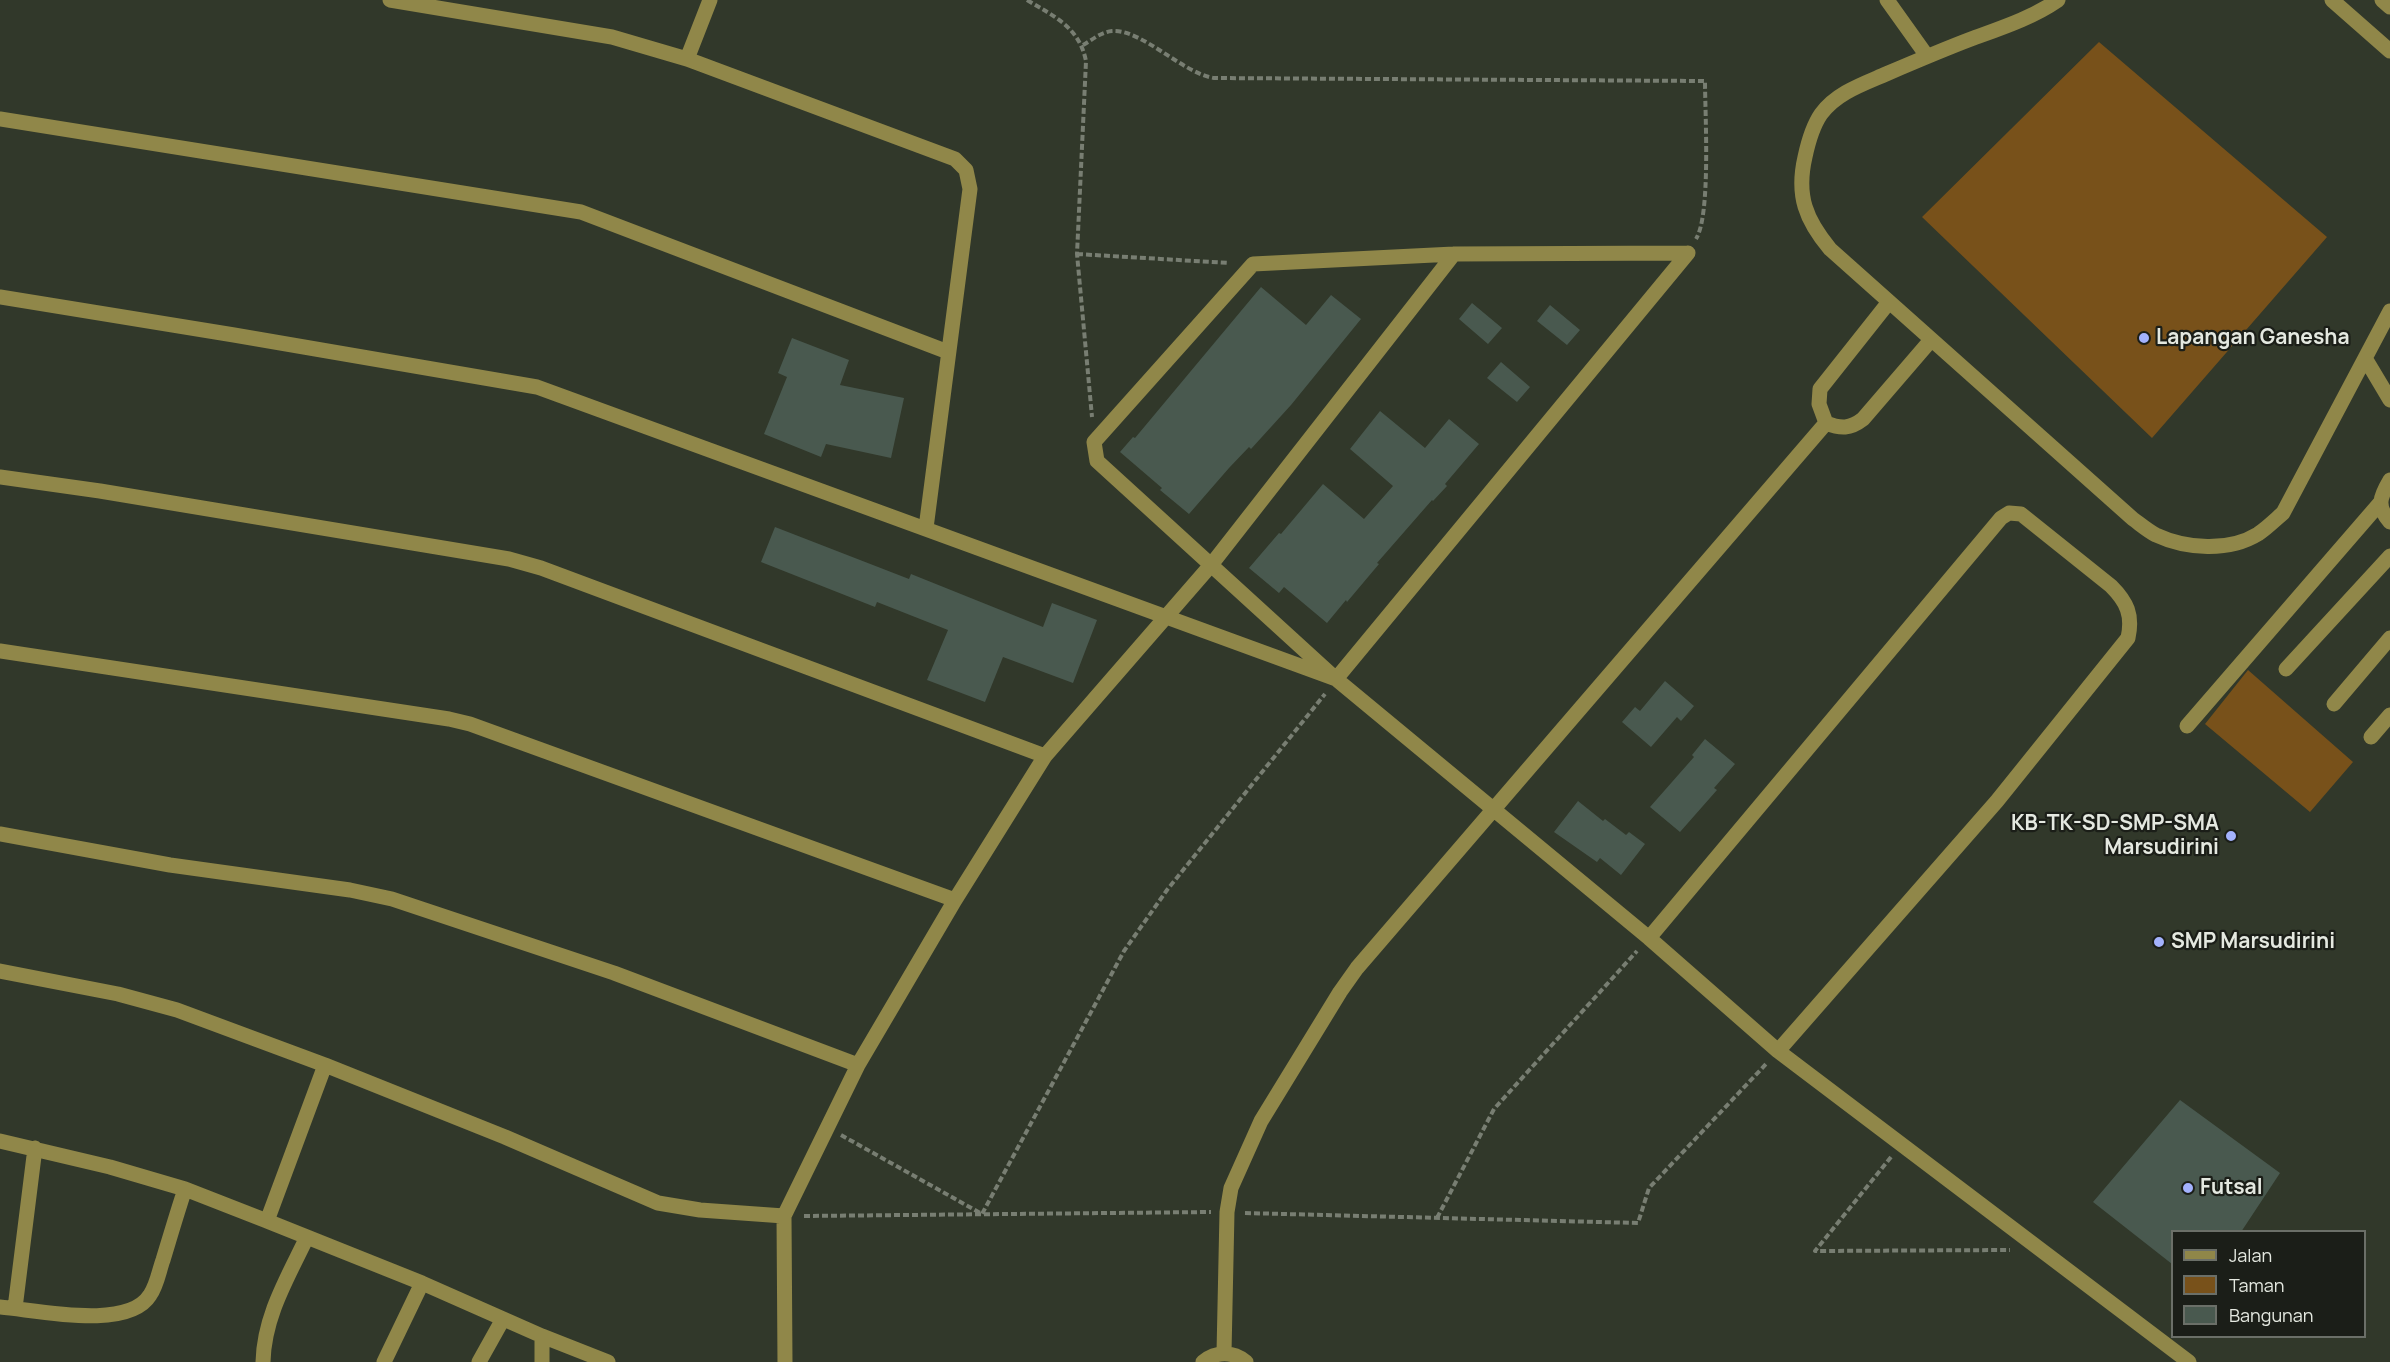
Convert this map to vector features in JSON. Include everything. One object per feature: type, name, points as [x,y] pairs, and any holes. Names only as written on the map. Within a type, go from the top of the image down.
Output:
[{"type":"street","points":[[390,0],[612,37],[687,59],[955,159],[966,170],[970,189],[926,528]]},
{"type":"street","points":[[687,59],[710,0]]},
{"type":"street","points":[[1887,0],[1927,56]]},
{"type":"street","points":[[2058,0],[2025,19],[1927,56],[1856,87],[1835,100],[1821,114],[1809,139],[1802,169],[1803,203],[1813,228],[1830,249],[2133,519],[2155,534],[2184,545],[2236,544],[2258,534],[2283,513],[2390,310]]},
{"type":"street","points":[[2332,0],[2390,51]]},
{"type":"street","points":[[2382,0],[2390,7]]},
{"type":"street","points":[[0,119],[581,212],[948,352]]},
{"type":"street","points":[[1688,253],[1454,254],[1253,264],[1094,442],[1098,460],[1336,679],[1649,938],[1778,1051],[2038,1250],[2189,1362]]},
{"type":"street","points":[[1336,679],[1688,253]]},
{"type":"street","points":[[785,1362],[784,1216],[858,1065],[955,900],[1045,756],[1211,565],[1454,254]]},
{"type":"street","points":[[0,297],[537,387],[1336,679]]},
{"type":"street","points":[[1889,302],[1820,389],[1819,404],[1826,423],[1839,428],[1852,427],[1863,419],[1931,340]]},
{"type":"street","points":[[2364,358],[2390,400]]},
{"type":"street","points":[[1224,1353],[1227,1212],[1231,1188],[1261,1121],[1340,992],[1357,968],[1826,423]]},
{"type":"street","points":[[0,477],[100,491],[509,559],[754,646],[1045,756]]},
{"type":"street","points":[[2390,480],[2380,503],[2382,514],[2390,522]]},
{"type":"street","points":[[2187,726],[2380,503]]},
{"type":"street","points":[[1649,938],[2001,518],[2009,513],[2021,514],[2110,586],[2124,599],[2129,613],[2131,624],[2128,638],[1997,801],[1778,1051]]},
{"type":"street","points":[[2286,669],[2390,556]]},
{"type":"street","points":[[2334,704],[2390,638]]},
{"type":"street","points":[[0,651],[470,724],[955,900]]},
{"type":"street","points":[[2371,737],[2390,715]]},
{"type":"street","points":[[0,834],[170,865],[350,890],[392,899],[614,973],[858,1065]]},
{"type":"street","points":[[0,970],[148,1001],[325,1065],[505,1137],[658,1203],[692,1209],[784,1216]]},
{"type":"street","points":[[267,1221],[325,1065]]},
{"type":"street","points":[[0,1141],[110,1167],[185,1189],[422,1283],[542,1336],[608,1362]]},
{"type":"street","points":[[35,1148],[7,1307],[98,1317],[127,1313],[141,1306],[150,1295],[158,1277],[185,1189]]},
{"type":"street","points":[[263,1362],[264,1339],[270,1315],[307,1237]]},
{"type":"street","points":[[384,1362],[422,1283]]},
{"type":"street","points":[[479,1362],[503,1318]]},
{"type":"street","points":[[542,1336],[542,1362]]},
{"type":"street","points":[[1203,1362],[1214,1355],[1224,1353],[1234,1355],[1246,1362]]},
{"type":"path","points":[[1027,0],[1059,19],[1074,33],[1083,45],[1086,61],[1077,254],[1094,442]]},
{"type":"path","points":[[1083,45],[1099,35],[1120,32],[1138,39],[1199,74],[1214,78],[1705,81],[1705,209],[1700,233],[1688,253]]},
{"type":"path","points":[[1077,254],[1253,264]]},
{"type":"path","points":[[982,1214],[1124,951],[1167,890],[1336,679]]},
{"type":"path","points":[[1437,1218],[1494,1109],[1649,938]]},
{"type":"path","points":[[784,1216],[1227,1212],[1638,1223],[1648,1188],[1778,1051]]},
{"type":"path","points":[[828,1127],[982,1214]]},
{"type":"path","points":[[1901,1144],[1815,1251],[2038,1250]]},
{"type":"green space","name":"Lapangan Ganesha","points":[[2099,42],[2327,237],[2152,438],[1922,217]]},
{"type":"green space","points":[[2248,670],[2353,762],[2310,812],[2205,724]]},
{"type":"building","points":[[1261,287],[1306,325],[1331,295],[1361,319],[1291,405],[1251,449],[1249,447],[1229,468],[1189,514],[1120,452],[1133,437],[1135,438]]},
{"type":"building","points":[[1472,303],[1502,328],[1488,344],[1459,319]]},
{"type":"building","points":[[1550,305],[1580,330],[1567,345],[1537,321]]},
{"type":"building","points":[[792,338],[849,360],[840,385],[904,398],[891,458],[826,444],[821,457],[764,434],[787,377],[778,373]]},
{"type":"building","points":[[1501,362],[1530,387],[1517,402],[1487,378]]},
{"type":"building","points":[[1380,411],[1425,448],[1449,419],[1479,444],[1445,484],[1447,486],[1432,500],[1327,623],[1284,587],[1279,593],[1249,568],[1323,484],[1364,519],[1393,486],[1350,449]]},
{"type":"building","points":[[775,527],[909,579],[911,574],[1043,627],[1052,603],[1097,620],[1073,683],[1003,657],[985,702],[927,680],[948,630],[877,602],[875,607],[761,562]]},
{"type":"building","points":[[1665,681],[1694,706],[1681,721],[1677,717],[1651,747],[1622,722],[1635,707],[1640,711]]},
{"type":"building","points":[[1705,739],[1735,764],[1714,788],[1717,790],[1680,832],[1650,807],[1694,757],[1692,755]]},
{"type":"building","points":[[1578,801],[1603,821],[1605,819],[1626,835],[1629,832],[1645,844],[1621,875],[1600,858],[1597,862],[1554,832]]},
{"type":"building","name":"Futsal","points":[[2180,1100],[2280,1173],[2242,1230],[2171,1230],[2171,1263],[2093,1202]]},
{"type":"place","name":"Lapangan Ganesha","points":[[2144,338]]},
{"type":"place","name":"KB-TK-SD-SMP-SMA Marsudirini","points":[[2231,836]]},
{"type":"place","name":"SMP Marsudirini","points":[[2159,942]]},
{"type":"place","name":"Futsal","points":[[2188,1188]]}]
